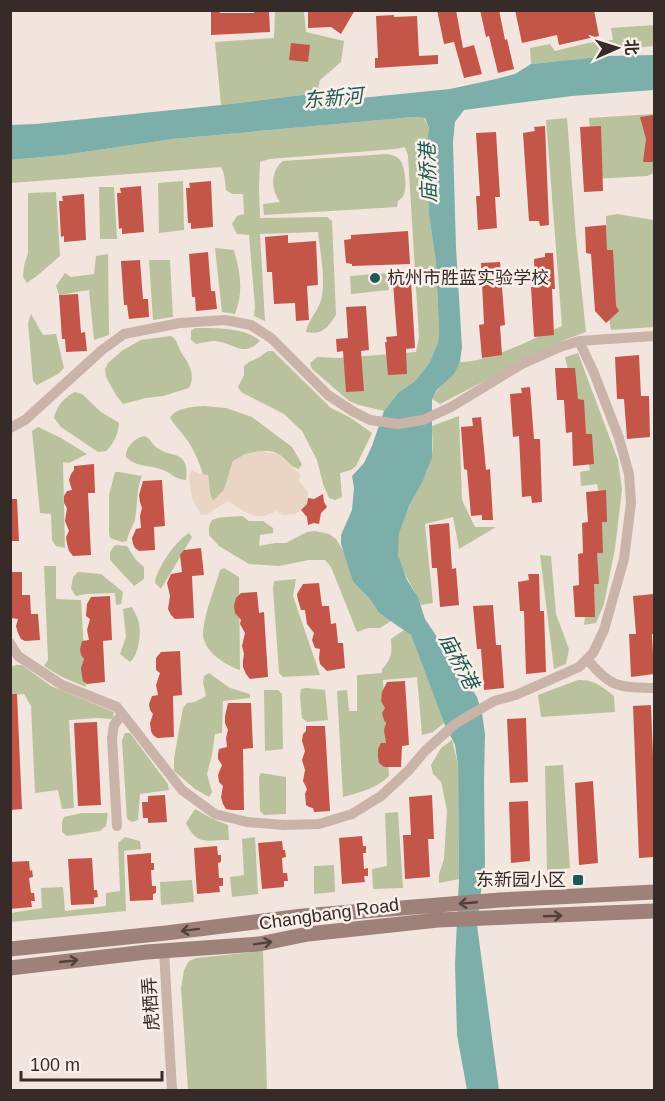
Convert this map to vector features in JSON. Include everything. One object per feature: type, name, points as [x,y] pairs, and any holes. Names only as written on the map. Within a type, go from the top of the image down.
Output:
[{"type":"main road","name":"Changbang Road","points":[[10,968],[164,951],[259,944],[500,900],[654,892]]},
{"type":"main road","name":"Changbang Road","points":[[10,949],[303,916],[437,913],[495,918],[654,911]]},
{"type":"street","points":[[10,428],[25,420],[102,350],[124,334],[180,323],[225,320],[251,325],[271,338],[328,395],[370,420],[398,424],[423,420],[454,405],[522,364],[560,347],[579,341],[654,336]]},
{"type":"street","points":[[10,644],[18,656],[62,685],[117,707],[182,790],[215,814],[247,822],[285,825],[319,824],[352,814],[381,796],[455,724],[495,701],[516,695],[579,667],[593,653],[604,630],[624,559],[631,503],[629,474],[619,438],[579,341]]},
{"type":"street","points":[[587,659],[600,675],[616,685],[654,688]]},
{"type":"street","points":[[117,826],[112,738],[114,725],[122,714]]},
{"type":"street","name":"虎栖弄","points":[[164,951],[172,1090]]},
{"type":"green space","points":[[275,10],[304,11],[306,32],[344,41],[341,62],[320,80],[317,93],[221,105],[215,42],[274,38]]},
{"type":"green space","points":[[654,25],[654,46],[622,49],[608,56],[531,64],[530,48],[550,44],[555,51],[613,40],[611,28]]},
{"type":"green space","points":[[654,114],[654,173],[647,176],[593,179],[589,118]]},
{"type":"green space","points":[[414,117],[424,118],[429,128],[426,149],[429,215],[436,262],[438,342],[430,362],[415,381],[398,393],[384,411],[349,401],[312,369],[310,363],[317,357],[339,358],[416,352],[419,337],[408,156],[405,147],[269,159],[260,162],[260,218],[327,217],[332,221],[336,315],[327,327],[317,332],[306,332],[322,296],[318,232],[260,234],[265,321],[254,316],[249,235],[237,234],[232,224],[237,216],[244,214],[243,194],[232,194],[226,190],[221,167],[11,183],[11,160],[64,155],[173,139]]},
{"type":"green space","points":[[567,118],[586,332],[564,340],[440,404],[432,399],[460,362],[498,354],[562,326],[546,120]]},
{"type":"green space","points":[[387,154],[399,159],[404,171],[405,190],[397,207],[264,215],[263,204],[280,202],[273,181],[276,170],[283,161]]},
{"type":"green space","points":[[183,181],[184,230],[159,233],[158,183]]},
{"type":"green space","points":[[99,187],[114,187],[117,239],[100,239]]},
{"type":"green space","points":[[56,192],[60,256],[27,283],[23,277],[28,253],[28,193]]},
{"type":"green space","points":[[617,214],[654,220],[654,327],[611,330],[607,309],[606,216]]},
{"type":"green space","points":[[215,248],[234,250],[240,282],[235,314],[222,312]]},
{"type":"green space","points":[[108,254],[109,335],[94,340],[89,290],[59,295],[56,286],[65,273],[71,277],[94,274],[96,256]]},
{"type":"green space","points":[[149,260],[170,260],[173,317],[153,320]]},
{"type":"green space","points":[[387,273],[389,290],[351,294],[350,276]]},
{"type":"green space","points":[[31,314],[43,335],[56,334],[64,368],[58,374],[37,385],[33,381],[28,323]]},
{"type":"green space","points":[[195,328],[238,331],[254,336],[260,341],[254,346],[243,349],[215,341],[196,344],[191,340],[191,331]]},
{"type":"green space","points":[[171,336],[191,369],[192,378],[189,388],[123,404],[106,377],[105,369],[108,363],[123,350],[141,340]]},
{"type":"green space","points":[[268,351],[273,351],[331,408],[351,418],[372,433],[356,466],[340,473],[342,497],[335,500],[329,498],[317,460],[302,431],[284,414],[241,392],[238,387],[244,375],[244,366]]},
{"type":"green space","points":[[578,353],[618,460],[622,490],[615,548],[604,604],[596,623],[584,625],[600,497],[597,484],[581,486],[580,472],[590,470],[565,357]]},
{"type":"green space","points":[[75,392],[82,394],[101,412],[119,423],[115,438],[106,451],[98,452],[61,427],[54,418],[61,403]]},
{"type":"green space","points":[[204,406],[226,408],[252,417],[292,447],[302,464],[299,469],[275,452],[263,451],[250,454],[233,461],[224,490],[213,501],[208,475],[203,475],[193,449],[170,417],[181,409]]},
{"type":"green space","points":[[459,416],[462,500],[475,527],[496,527],[459,549],[453,517],[425,524],[433,603],[421,605],[405,574],[398,554],[400,528],[431,459],[432,426]]},
{"type":"green space","points":[[38,427],[87,454],[69,463],[63,462],[65,548],[56,546],[52,540],[51,514],[40,513],[32,431]]},
{"type":"green space","points":[[145,436],[161,451],[182,459],[185,463],[186,480],[179,479],[158,468],[134,463],[126,457],[131,444]]},
{"type":"green space","points":[[115,472],[142,476],[134,522],[127,541],[122,542],[110,538],[109,533],[109,495]]},
{"type":"green space","points":[[242,516],[249,521],[263,521],[273,528],[273,533],[260,535],[259,546],[286,543],[307,532],[329,534],[336,539],[345,554],[353,582],[369,598],[379,613],[391,621],[380,628],[368,628],[357,632],[331,567],[325,560],[309,560],[279,566],[249,564],[219,546],[209,535],[212,520]]},
{"type":"green space","points":[[189,533],[192,537],[161,589],[155,583],[159,570],[173,548]]},
{"type":"green space","points":[[115,545],[127,546],[136,560],[144,567],[144,579],[134,586],[110,560],[110,552]]},
{"type":"green space","points":[[540,555],[551,556],[556,614],[569,649],[566,664],[554,669]]},
{"type":"green space","points":[[44,566],[56,566],[56,599],[81,600],[86,687],[44,666],[48,660]]},
{"type":"green space","points":[[224,568],[239,577],[240,670],[219,659],[206,645],[203,634],[220,570]]},
{"type":"green space","points":[[78,572],[101,574],[123,592],[121,604],[116,605],[115,593],[76,596],[71,589],[73,577]]},
{"type":"green space","points":[[296,579],[293,596],[320,675],[283,677],[279,673],[274,581]]},
{"type":"green space","points":[[132,607],[138,620],[140,636],[138,649],[130,662],[120,654],[126,637],[123,609]]},
{"type":"green space","points":[[404,630],[411,635],[444,723],[433,732],[422,735],[417,677],[383,680],[389,776],[373,787],[343,797],[337,691],[347,690],[349,711],[357,711],[357,675],[382,673],[382,669],[391,656],[391,639]]},
{"type":"green space","points":[[22,665],[51,686],[114,712],[113,719],[69,720],[74,808],[62,809],[58,790],[35,793],[31,706],[24,694],[11,695],[10,667]]},
{"type":"green space","points":[[209,673],[230,688],[250,694],[250,698],[223,701],[222,733],[215,734],[207,774],[212,792],[209,797],[195,789],[174,771],[174,758],[183,708],[187,703],[195,702],[206,696],[203,682],[204,676]]},
{"type":"green space","points":[[578,680],[593,682],[614,696],[615,712],[541,717],[538,695]]},
{"type":"green space","points":[[301,689],[325,690],[328,720],[307,722],[302,718]]},
{"type":"green space","points":[[264,690],[278,690],[282,694],[283,749],[265,751]]},
{"type":"green space","points":[[125,733],[130,733],[168,784],[169,790],[140,794],[138,820],[132,822],[127,819],[122,741]]},
{"type":"green space","points":[[452,740],[458,765],[459,879],[439,883],[439,874],[444,859],[447,810],[441,782],[433,774],[431,765],[441,748]]},
{"type":"green space","points":[[563,765],[570,868],[547,871],[545,766]]},
{"type":"green space","points":[[261,773],[286,777],[286,814],[264,815],[260,811],[259,777]]},
{"type":"green space","points":[[195,809],[228,825],[229,840],[208,841],[194,835],[186,823]]},
{"type":"green space","points":[[398,812],[403,888],[373,889],[372,869],[387,866],[385,813]]},
{"type":"green space","points":[[82,813],[108,813],[106,826],[100,831],[67,836],[62,832],[64,817]]},
{"type":"green space","points":[[125,837],[140,841],[141,849],[124,851],[126,911],[11,922],[11,913],[42,908],[41,888],[63,887],[65,911],[106,906],[106,893],[120,891],[118,843]]},
{"type":"green space","points":[[255,837],[258,894],[232,897],[230,877],[244,875],[242,839]]},
{"type":"green space","points":[[334,865],[335,892],[314,894],[314,866]]},
{"type":"green space","points":[[192,880],[194,902],[161,905],[160,882]]},
{"type":"green space","points":[[263,951],[267,1090],[188,1090],[181,988],[184,970],[189,961],[196,958]]},
{"type":"shaded area","points":[[258,451],[278,454],[300,474],[299,481],[308,492],[307,504],[295,514],[283,515],[276,511],[264,516],[255,516],[228,501],[208,514],[201,515],[192,498],[189,476],[192,470],[208,475],[213,501],[224,490],[233,461],[245,454]]},
{"type":"water","name":"庙桥港","points":[[654,55],[654,90],[572,96],[464,110],[455,122],[453,142],[456,248],[462,347],[460,362],[454,374],[437,390],[432,399],[432,458],[399,533],[398,555],[407,580],[418,597],[425,619],[477,697],[485,734],[485,864],[477,925],[499,1090],[467,1090],[457,1035],[455,964],[459,879],[458,765],[455,745],[444,723],[411,635],[379,613],[369,598],[353,582],[341,544],[341,535],[352,510],[354,488],[352,476],[364,463],[384,411],[398,393],[415,381],[430,362],[438,342],[436,262],[429,215],[426,149],[429,128],[425,118],[414,117],[173,139],[64,155],[11,160],[10,125],[221,105],[317,93],[331,98],[351,99],[450,89],[515,74],[531,64],[608,56]]},
{"type":"building","points":[[211,10],[219,10],[220,13],[254,13],[254,10],[269,10],[270,32],[211,35]]},
{"type":"building","points":[[308,10],[355,10],[341,34],[331,27],[308,28]]},
{"type":"building","points":[[437,10],[456,10],[463,48],[474,45],[482,74],[464,78],[454,42],[444,44]]},
{"type":"building","points":[[480,10],[499,10],[514,69],[498,73]]},
{"type":"building","points":[[515,10],[594,10],[599,36],[559,45],[557,35],[522,43]]},
{"type":"building","points":[[394,15],[394,17],[417,16],[419,56],[438,55],[438,64],[375,68],[375,58],[378,58],[376,16]]},
{"type":"building","points":[[291,43],[310,45],[308,62],[289,60]]},
{"type":"building","points":[[654,115],[654,162],[643,162],[646,139],[640,117]]},
{"type":"building","points":[[545,126],[549,225],[540,226],[539,221],[529,221],[523,133],[535,131],[534,127]]},
{"type":"building","points":[[601,126],[603,191],[584,192],[580,127]]},
{"type":"building","points":[[496,132],[500,197],[495,197],[497,228],[478,230],[476,196],[480,196],[476,133]]},
{"type":"building","points":[[211,181],[213,227],[191,229],[191,223],[188,223],[186,188],[190,188],[189,183]]},
{"type":"building","points":[[141,186],[144,232],[122,234],[122,228],[119,229],[117,193],[121,193],[120,188]]},
{"type":"building","points":[[84,194],[86,240],[64,242],[64,236],[61,237],[59,201],[63,201],[62,196]]},
{"type":"building","points":[[606,225],[607,250],[613,250],[616,306],[619,311],[606,323],[595,311],[591,254],[586,253],[585,227]]},
{"type":"building","points":[[408,231],[410,264],[352,266],[346,263],[344,240],[351,239],[351,235]]},
{"type":"building","points":[[288,235],[288,243],[316,241],[318,285],[307,286],[309,320],[296,321],[295,303],[274,304],[272,272],[267,272],[265,237]]},
{"type":"building","points":[[208,252],[211,291],[215,291],[217,309],[196,311],[195,297],[192,297],[189,254]]},
{"type":"building","points":[[545,253],[553,253],[554,335],[534,337],[531,287],[535,287],[534,259],[545,257]]},
{"type":"building","points":[[140,260],[143,299],[148,299],[149,317],[129,319],[127,305],[124,305],[121,261]]},
{"type":"building","points":[[500,262],[505,325],[500,326],[502,355],[482,358],[479,325],[484,324],[481,263]]},
{"type":"building","points":[[411,281],[415,348],[406,349],[407,374],[388,375],[386,337],[397,336],[393,283]]},
{"type":"building","points":[[78,294],[81,333],[85,332],[87,351],[66,352],[65,339],[62,339],[59,295]]},
{"type":"building","points":[[366,306],[369,350],[361,351],[364,391],[346,392],[343,351],[337,352],[336,339],[348,338],[346,307]]},
{"type":"building","points":[[639,355],[641,396],[649,396],[650,437],[627,439],[624,399],[617,399],[615,357]]},
{"type":"building","points":[[555,368],[575,368],[578,399],[584,400],[586,434],[592,434],[594,464],[573,466],[572,432],[566,433],[564,400],[557,400]]},
{"type":"building","points":[[530,387],[534,439],[540,439],[542,502],[532,503],[531,496],[522,497],[519,436],[513,437],[510,394],[522,393],[521,388]]},
{"type":"building","points":[[481,417],[486,470],[490,469],[493,520],[482,520],[482,515],[471,516],[467,470],[464,469],[461,427],[473,426],[472,418]]},
{"type":"building","points":[[94,464],[95,493],[88,493],[91,555],[73,556],[67,544],[66,537],[69,531],[65,521],[67,508],[64,496],[67,491],[72,490],[69,480],[74,466]]},
{"type":"building","points":[[162,480],[165,526],[154,527],[155,550],[139,551],[135,548],[132,538],[136,529],[141,528],[142,508],[139,495],[143,481]]},
{"type":"building","points":[[606,490],[607,522],[602,522],[603,553],[597,553],[599,584],[594,584],[595,617],[575,617],[573,586],[579,585],[578,554],[583,553],[582,523],[588,522],[586,492]]},
{"type":"building","points":[[323,494],[327,507],[321,513],[319,524],[308,525],[307,517],[301,510],[307,504],[308,498],[314,499]]},
{"type":"building","points":[[10,499],[17,499],[19,541],[10,541]]},
{"type":"building","points":[[449,523],[452,569],[456,568],[459,605],[440,607],[437,568],[432,568],[429,525]]},
{"type":"building","points":[[201,548],[204,575],[192,576],[194,618],[175,619],[168,609],[170,596],[167,583],[171,574],[182,572],[180,555],[184,550]]},
{"type":"building","points":[[10,572],[22,572],[22,595],[30,595],[31,614],[38,614],[40,640],[21,639],[16,626],[18,619],[10,618]]},
{"type":"building","points":[[528,574],[539,574],[540,611],[544,611],[546,672],[526,674],[524,611],[520,611],[518,582],[529,580]]},
{"type":"building","points":[[319,583],[322,606],[329,606],[331,624],[336,623],[338,643],[343,643],[345,668],[327,671],[320,664],[320,649],[315,648],[312,640],[314,633],[307,624],[305,610],[301,610],[297,594],[303,584]]},
{"type":"building","points":[[257,592],[259,613],[264,612],[268,677],[250,679],[243,667],[242,646],[245,633],[234,606],[236,598],[241,593]]},
{"type":"building","points":[[654,594],[654,634],[652,634],[654,674],[631,677],[629,634],[636,634],[633,596]]},
{"type":"building","points":[[110,596],[112,640],[103,641],[105,682],[87,684],[83,681],[82,676],[81,668],[84,659],[80,649],[82,641],[89,640],[87,630],[90,619],[86,616],[87,604],[91,597]]},
{"type":"building","points":[[493,605],[496,645],[501,645],[504,688],[484,690],[481,649],[477,649],[473,606]]},
{"type":"building","points":[[180,651],[182,695],[173,696],[174,737],[157,738],[151,731],[150,723],[153,714],[149,704],[152,696],[158,695],[156,685],[160,673],[156,670],[156,658],[161,652]]},
{"type":"building","points":[[405,681],[409,745],[402,746],[401,767],[384,767],[379,763],[378,757],[381,743],[386,743],[382,692],[387,682]]},
{"type":"building","points":[[10,694],[17,694],[22,809],[10,810]]},
{"type":"building","points":[[228,703],[251,703],[253,748],[243,749],[244,810],[226,809],[221,797],[223,786],[219,782],[218,775],[222,765],[218,754],[219,749],[227,747],[228,730],[225,716]]},
{"type":"building","points":[[651,705],[654,857],[639,858],[633,706]]},
{"type":"building","points":[[526,718],[528,782],[510,783],[507,719]]},
{"type":"building","points":[[97,722],[101,805],[78,806],[74,723]]},
{"type":"building","points":[[306,726],[325,726],[330,811],[314,812],[313,808],[306,805],[307,789],[303,781],[305,770],[302,760],[305,751],[302,741]]},
{"type":"building","points":[[593,781],[598,863],[579,865],[575,783]]},
{"type":"building","points":[[165,795],[167,822],[148,823],[148,818],[143,818],[142,802],[148,802],[148,796]]},
{"type":"building","points":[[432,795],[434,839],[428,839],[430,877],[405,879],[403,835],[411,835],[409,797]]},
{"type":"building","points":[[528,801],[530,861],[511,863],[509,802]]},
{"type":"building","points":[[362,836],[363,846],[366,846],[366,853],[363,853],[364,869],[368,868],[368,876],[364,876],[365,882],[342,884],[339,838]]},
{"type":"building","points":[[282,841],[286,857],[282,858],[283,873],[287,873],[288,881],[284,881],[284,887],[262,889],[258,843]]},
{"type":"building","points":[[217,846],[218,855],[221,855],[221,862],[218,863],[219,878],[223,878],[223,886],[219,886],[220,892],[197,894],[194,848]]},
{"type":"building","points":[[151,853],[151,863],[154,863],[154,870],[151,870],[152,886],[156,886],[153,900],[130,901],[127,855]]},
{"type":"building","points":[[92,858],[94,890],[97,890],[98,897],[94,898],[94,904],[71,905],[68,859]]},
{"type":"building","points":[[29,861],[33,877],[29,878],[31,893],[34,893],[35,901],[31,901],[32,907],[10,909],[10,862]]},
{"type":"place","name":"杭州市胜蓝实验学校","points":[[375,278]]},
{"type":"place","name":"东新园小区","points":[[578,880]]},
{"type":"water label","name":"东新河","points":[[333,98]]}]
